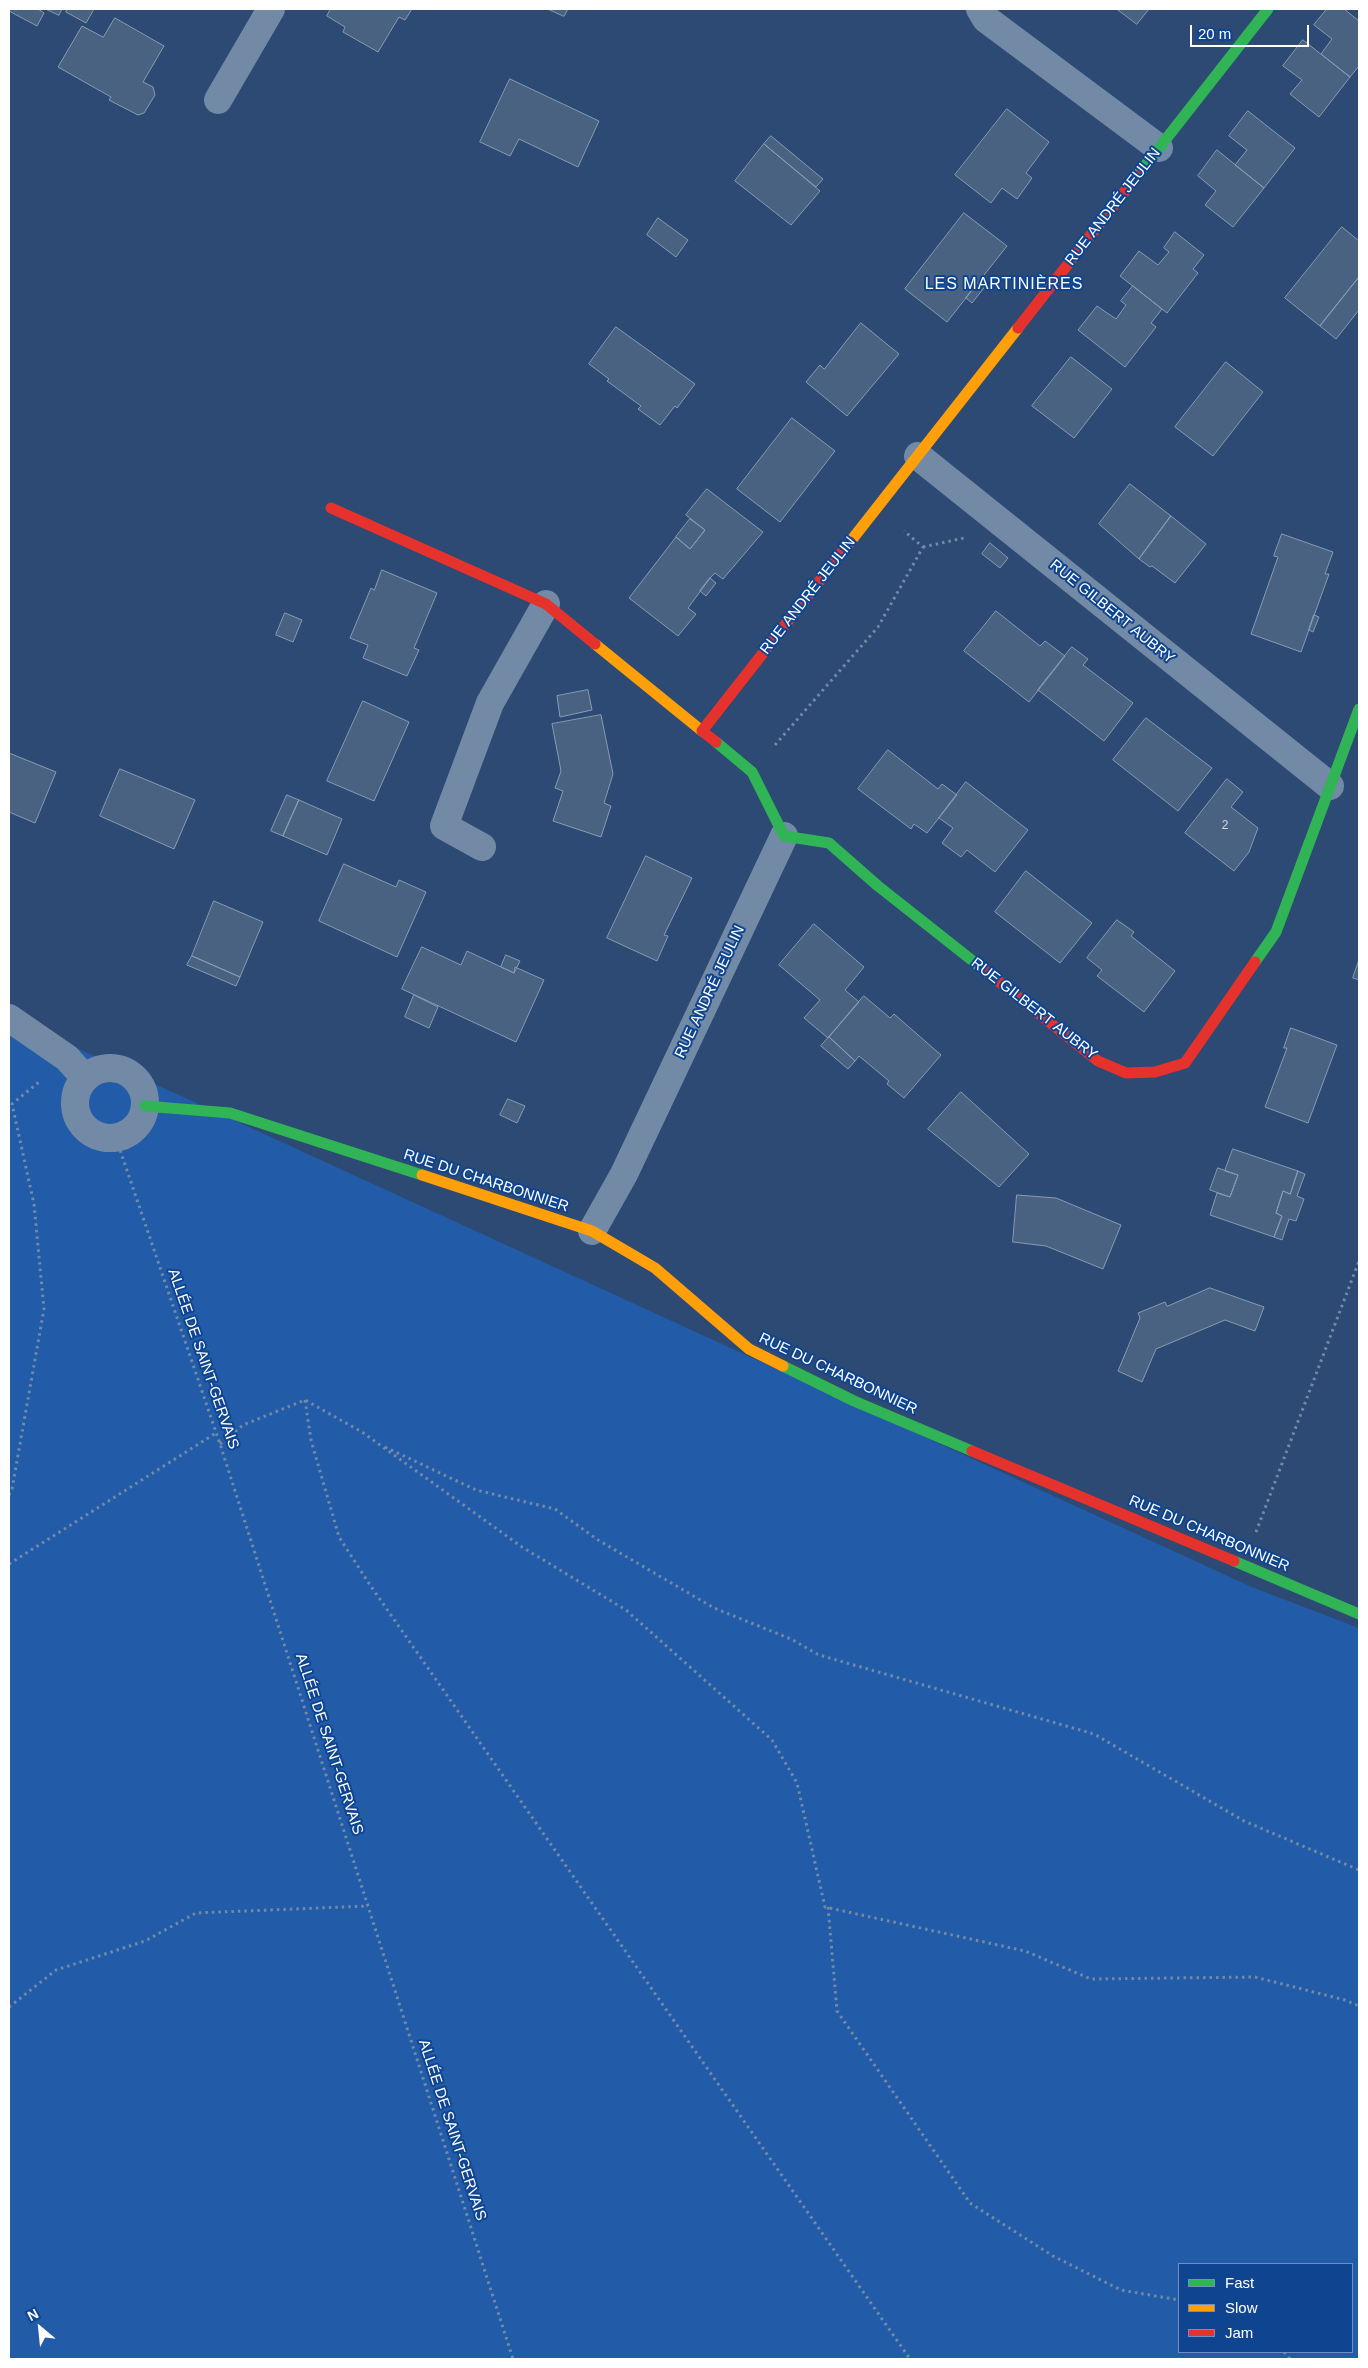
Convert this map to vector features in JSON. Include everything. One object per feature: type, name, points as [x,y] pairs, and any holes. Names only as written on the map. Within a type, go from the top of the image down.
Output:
[{"type":"street","points":[[218,100],[271,9]]},
{"type":"street","points":[[980,9],[986,19],[1158,148]]},
{"type":"street","name":"RUE ANDRÉ JEULIN","points":[[702,731],[1268,9]]},
{"type":"street","name":"RUE GILBERT AUBRY","points":[[918,456],[1330,786]]},
{"type":"street","points":[[331,508],[546,604],[752,772],[784,836]]},
{"type":"street","points":[[482,847],[444,826],[490,703],[546,604]]},
{"type":"street","name":"RUE GILBERT AUBRY","points":[[784,836],[829,843],[878,886],[1098,1061],[1126,1073],[1155,1072],[1185,1063],[1276,932],[1359,709]]},
{"type":"street","name":"RUE ANDRÉ JEULIN","points":[[592,1231],[624,1174],[784,836]]},
{"type":"street","points":[[9,1018],[76,1068],[96,1070],[111,1068],[125,1071],[136,1079],[143,1092],[145,1106],[142,1117],[136,1127],[127,1134],[116,1138],[101,1137],[88,1131],[78,1119],[74,1105],[77,1090],[76,1068]]},
{"type":"street","name":"RUE DU CHARBONNIER","points":[[145,1106],[230,1113],[592,1231],[655,1268],[749,1349],[854,1401],[1359,1614]]},
{"type":"path","points":[[752,772],[878,626],[923,547],[877,508]]},
{"type":"path","points":[[9,1495],[12,1489],[44,1309],[34,1204],[12,1104],[76,1068]]},
{"type":"path","name":"ALLÉE DE SAINT-GERVAIS","points":[[116,1138],[220,1444],[513,2359]]},
{"type":"path","points":[[1243,1565],[1359,1261]]},
{"type":"path","points":[[220,1444],[243,1425],[305,1400]]},
{"type":"path","points":[[305,1400],[362,1432],[522,1547],[626,1610],[772,1740],[797,1783],[825,1907],[1025,1951],[1091,1979],[1255,1977],[1345,2000],[1359,2006]]},
{"type":"path","points":[[305,1400],[311,1440],[339,1537],[376,1593],[910,2359]]},
{"type":"path","points":[[9,1564],[216,1433]]},
{"type":"path","points":[[382,1445],[476,1490],[555,1509],[598,1540],[714,1608],[791,1639],[820,1655],[1094,1734],[1244,1821],[1359,1870]]},
{"type":"path","points":[[9,2007],[56,1970],[145,1941],[196,1913],[369,1906]]},
{"type":"path","points":[[828,1906],[837,2011],[970,2203],[1053,2256],[1121,2290],[1178,2300]]},
{"type":"shaded area","points":[[9,1017],[1254,1588],[1359,1628],[1359,2359],[9,2359]]},
{"type":"building","points":[[10,9],[38,9],[44,13],[37,26],[9,11]]},
{"type":"building","points":[[46,9],[62,9],[59,15]]},
{"type":"building","points":[[68,9],[94,9],[86,23],[66,12]]},
{"type":"building","points":[[331,9],[412,9],[405,20],[399,17],[378,52],[343,32],[345,27],[327,16]]},
{"type":"building","points":[[548,9],[568,9],[564,16]]},
{"type":"building","points":[[1117,9],[1149,9],[1137,24]]},
{"type":"building","points":[[1327,9],[1344,9],[1359,21],[1359,66],[1350,77],[1321,54],[1332,39],[1314,25]]},
{"type":"building","points":[[115,18],[164,46],[143,82],[153,87],[155,95],[144,113],[138,115],[109,100],[111,97],[58,67],[82,26],[103,37]]},
{"type":"building","points":[[1303,40],[1350,77],[1319,117],[1290,94],[1302,80],[1283,66]]},
{"type":"building","points":[[510,79],[599,121],[578,167],[519,139],[510,156],[480,142]]},
{"type":"building","points":[[1007,109],[1049,142],[1026,173],[1032,178],[1017,199],[1002,188],[991,203],[955,175]]},
{"type":"building","points":[[1248,111],[1295,148],[1264,188],[1235,165],[1247,150],[1229,136]]},
{"type":"building","points":[[771,136],[823,179],[816,187],[764,144]]},
{"type":"building","points":[[764,144],[820,191],[791,225],[735,181]]},
{"type":"building","points":[[1217,150],[1264,188],[1233,227],[1205,205],[1216,191],[1198,176]]},
{"type":"building","points":[[964,213],[1007,246],[947,322],[905,289]]},
{"type":"building","points":[[658,218],[688,240],[676,257],[647,235]]},
{"type":"building","points":[[1342,227],[1359,241],[1359,277],[1320,326],[1285,298]]},
{"type":"building","points":[[1175,232],[1204,255],[1193,269],[1198,273],[1167,313],[1120,276],[1139,251],[1158,265],[1169,252],[1164,248]]},
{"type":"building","points":[[1359,277],[1359,310],[1336,339],[1320,326]]},
{"type":"building","points":[[981,279],[987,284],[972,303],[966,298]]},
{"type":"building","points":[[1133,286],[1162,309],[1151,323],[1156,327],[1125,367],[1078,330],[1097,306],[1116,319],[1126,305],[1121,301]]},
{"type":"building","points":[[861,323],[899,354],[847,416],[806,382],[820,365],[824,369]]},
{"type":"building","points":[[616,327],[695,384],[677,408],[675,406],[660,425],[638,409],[641,406],[607,381],[609,379],[589,364]]},
{"type":"building","points":[[1071,357],[1112,389],[1074,438],[1032,406]]},
{"type":"building","points":[[1226,362],[1263,392],[1213,456],[1175,427]]},
{"type":"building","points":[[792,418],[835,451],[780,522],[737,489]]},
{"type":"building","points":[[1130,484],[1171,516],[1139,559],[1099,524]]},
{"type":"building","points":[[707,489],[763,532],[723,579],[715,573],[710,578],[688,608],[696,614],[678,636],[629,598],[676,537],[690,549],[705,530],[686,515]]},
{"type":"building","points":[[1171,516],[1206,544],[1175,583],[1139,559]]},
{"type":"building","points":[[690,519],[705,530],[690,549],[676,537]]},
{"type":"building","points":[[1282,534],[1333,552],[1325,574],[1329,574],[1301,652],[1251,634],[1278,557],[1274,556]]},
{"type":"building","points":[[990,543],[1008,558],[1000,568],[982,554]]},
{"type":"building","points":[[382,570],[437,593],[414,648],[419,650],[407,676],[363,658],[368,645],[350,638],[371,588],[374,590]]},
{"type":"building","points":[[710,578],[716,583],[706,596],[700,591]]},
{"type":"building","points":[[996,611],[1040,646],[1045,641],[1065,656],[1029,702],[964,651]]},
{"type":"building","points":[[285,613],[302,620],[293,642],[276,635]]},
{"type":"building","points":[[1314,615],[1319,617],[1313,632],[1309,630]]},
{"type":"building","points":[[1072,647],[1088,659],[1083,665],[1133,703],[1104,741],[1038,690]]},
{"type":"building","points":[[588,690],[592,710],[560,717],[557,696]]},
{"type":"building","points":[[363,701],[409,722],[374,801],[327,781]]},
{"type":"building","points":[[601,715],[613,774],[604,803],[611,806],[601,837],[553,821],[563,791],[555,788],[561,771],[552,724]]},
{"type":"building","points":[[1146,718],[1212,768],[1178,811],[1113,760]]},
{"type":"building","points":[[888,750],[938,789],[942,784],[957,795],[927,833],[914,824],[911,829],[858,789]]},
{"type":"building","points":[[9,753],[56,772],[35,823],[9,812]]},
{"type":"building","points":[[120,769],[195,800],[174,849],[100,816]]},
{"type":"building","points":[[1227,779],[1243,792],[1231,807],[1258,828],[1249,852],[1234,871],[1185,833]]},
{"type":"building","points":[[966,782],[1028,830],[995,872],[967,850],[961,857],[942,843],[953,828],[939,818]]},
{"type":"building","points":[[287,795],[299,800],[283,836],[271,831]]},
{"type":"building","points":[[299,800],[342,819],[327,855],[283,836]]},
{"type":"building","points":[[646,856],[692,878],[664,935],[668,936],[657,961],[607,938]]},
{"type":"building","points":[[344,864],[396,887],[399,880],[426,892],[397,957],[319,921]]},
{"type":"building","points":[[1026,871],[1092,923],[1060,963],[995,912]]},
{"type":"building","points":[[214,901],[263,922],[240,977],[192,956]]},
{"type":"building","points":[[1117,920],[1134,932],[1131,936],[1175,971],[1144,1012],[1097,976],[1102,970],[1087,958]]},
{"type":"building","points":[[814,924],[864,967],[845,990],[859,1002],[828,1038],[804,1018],[820,1000],[779,965]]},
{"type":"building","points":[[422,947],[461,965],[467,951],[514,973],[515,967],[544,980],[516,1042],[402,989]]},
{"type":"building","points":[[506,955],[520,961],[514,973],[501,967]]},
{"type":"building","points":[[192,956],[240,977],[236,986],[187,965]]},
{"type":"building","points":[[1359,960],[1359,980],[1353,978]]},
{"type":"building","points":[[414,995],[438,1007],[429,1028],[405,1017]]},
{"type":"building","points":[[864,996],[890,1018],[894,1014],[941,1055],[904,1098],[887,1084],[889,1081],[859,1056],[855,1061],[829,1037]]},
{"type":"building","points":[[1291,1028],[1337,1045],[1308,1123],[1265,1107],[1287,1048],[1284,1048]]},
{"type":"building","points":[[829,1037],[855,1061],[848,1069],[821,1046]]},
{"type":"building","points":[[961,1092],[1029,1154],[999,1187],[928,1129]]},
{"type":"building","points":[[508,1099],[525,1106],[517,1123],[500,1115]]},
{"type":"building","points":[[1233,1149],[1298,1171],[1290,1194],[1283,1191],[1276,1213],[1282,1216],[1274,1237],[1210,1215],[1217,1193],[1230,1197],[1238,1175],[1225,1171]]},
{"type":"building","points":[[1218,1168],[1238,1175],[1230,1197],[1210,1190]]},
{"type":"building","points":[[1298,1171],[1305,1174],[1297,1196],[1304,1199],[1296,1221],[1289,1219],[1282,1240],[1274,1237],[1282,1216],[1276,1213],[1283,1191],[1290,1194]]},
{"type":"building","points":[[1017,1195],[1056,1198],[1121,1225],[1103,1269],[1046,1246],[1013,1242]]},
{"type":"building","points":[[1210,1288],[1264,1307],[1255,1331],[1225,1320],[1156,1349],[1142,1382],[1118,1371],[1140,1318],[1138,1313],[1165,1302],[1167,1306]]},
{"type":"traffic: fast","points":[[1137,176],[1268,9]]},
{"type":"traffic: fast","points":[[1255,962],[1276,932],[1359,709]]},
{"type":"traffic: fast","points":[[716,742],[752,772],[784,836],[829,843],[878,886],[983,969]]},
{"type":"traffic: fast","points":[[145,1106],[230,1113],[422,1175]]},
{"type":"traffic: fast","points":[[783,1366],[854,1401],[972,1451]]},
{"type":"traffic: fast","points":[[1234,1561],[1359,1614]]},
{"type":"traffic: slow","points":[[850,542],[1018,328]]},
{"type":"traffic: slow","points":[[595,644],[702,731]]},
{"type":"traffic: slow","points":[[422,1175],[592,1231],[655,1268],[749,1349],[783,1366]]},
{"type":"traffic: jam","points":[[1018,328],[1137,176]]},
{"type":"traffic: jam","points":[[331,508],[546,604],[595,644]]},
{"type":"traffic: jam","points":[[716,742],[702,731],[850,542]]},
{"type":"traffic: jam","points":[[983,969],[1098,1061],[1126,1073],[1155,1072],[1185,1063],[1255,962]]},
{"type":"traffic: jam","points":[[972,1451],[1234,1561]]},
{"type":"district","name":"LES MARTINIÈRES","points":[[1004,285]]}]
